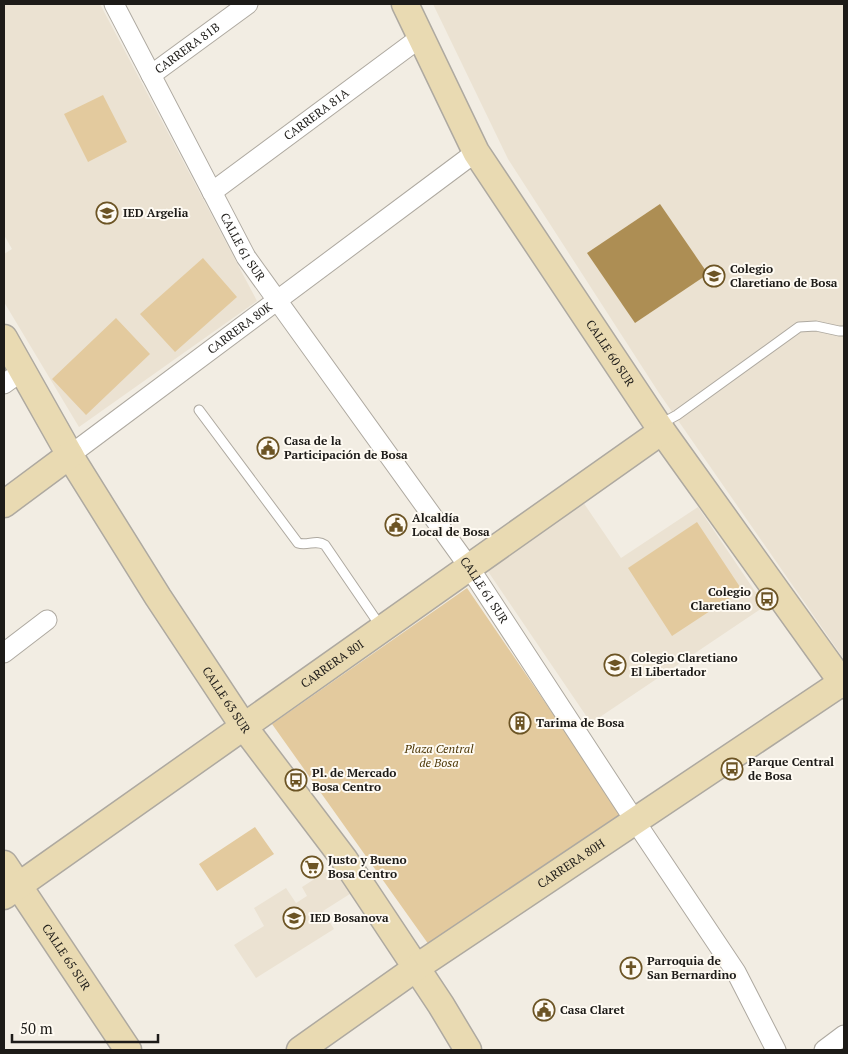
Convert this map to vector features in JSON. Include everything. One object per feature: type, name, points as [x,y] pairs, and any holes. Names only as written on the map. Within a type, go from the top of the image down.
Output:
[{"type":"street","name":"CALLE 61 SUR","points":[[114,4],[246,257],[469,567],[736,972],[776,1050]]},
{"type":"street","name":"CARRERA 81B","points":[[152,75],[248,4]]},
{"type":"street","name":"CALLE 60 SUR","points":[[406,4],[476,152],[664,426],[844,683]]},
{"type":"street","name":"CARRERA 81A","points":[[212,192],[422,37]]},
{"type":"street","name":"CARRERA 80K","points":[[4,504],[476,152]]},
{"type":"street","name":"CALLE 63 SUR","points":[[4,338],[13,378],[70,455],[158,597],[244,727],[340,853],[468,1050]]},
{"type":"street","name":"CARRERA 80I","points":[[11,891],[382,629],[664,426]]},
{"type":"street","points":[[4,653],[47,620]]},
{"type":"street","name":"CARRERA 80H","points":[[300,1050],[416,968],[844,683]]},
{"type":"street","name":"CALLE 65 SUR","points":[[4,864],[11,891],[128,1050]]},
{"type":"street","points":[[824,1050],[844,1035]]},
{"type":"lane","points":[[664,426],[799,327],[816,326],[839,331],[844,330]]},
{"type":"lane","points":[[199,410],[298,543],[322,542],[324,544],[382,629]]},
{"type":"shaded area","name":"IED Argelia","points":[[4,4],[100,4],[257,301],[79,427],[4,302],[4,254],[12,249],[4,235]]},
{"type":"shaded area","name":"Colegio Claretiano de Bosa","points":[[433,4],[844,4],[843,658],[659,393],[508,159]]},
{"type":"shaded area","points":[[660,204],[708,274],[635,323],[587,253]]},
{"type":"shaded area","name":"Colegio Claretiano El Libertador","points":[[583,502],[621,558],[698,507],[765,606],[591,723],[485,567]]},
{"type":"shaded area","name":"IED Bosanova","points":[[335,866],[353,892],[323,911],[334,929],[256,978],[234,945],[264,926],[254,908],[286,888],[296,903],[307,896],[302,887]]},
{"type":"green space","points":[[103,95],[127,142],[88,162],[64,114]]},
{"type":"green space","points":[[203,258],[237,297],[175,352],[140,314]]},
{"type":"green space","points":[[116,318],[150,354],[86,415],[52,379]]},
{"type":"green space","points":[[697,522],[742,590],[672,636],[628,568]]},
{"type":"green space","name":"Plaza Central de Bosa","points":[[467,588],[622,815],[429,945],[272,724]]},
{"type":"green space","points":[[255,827],[274,854],[217,891],[199,864]]},
{"type":"place","name":"IED Argelia","points":[[107,213]]},
{"type":"place","name":"Colegio Claretiano de Bosa","points":[[714,276]]},
{"type":"place","name":"Casa de la Participación de Bosa","points":[[268,448]]},
{"type":"place","name":"Alcaldía Local de Bosa","points":[[396,525]]},
{"type":"place","name":"Colegio Claretiano","points":[[767,599]]},
{"type":"place","name":"Colegio Claretiano El Libertador","points":[[615,665]]},
{"type":"place","name":"Tarima de Bosa","points":[[520,723]]},
{"type":"place","name":"Parque Central de Bosa","points":[[732,769]]},
{"type":"place","name":"Pl. de Mercado Bosa Centro","points":[[296,780]]},
{"type":"place","name":"Justo y Bueno Bosa Centro","points":[[312,867]]},
{"type":"place","name":"IED Bosanova","points":[[294,918]]},
{"type":"place","name":"Parroquia de San Bernardino","points":[[631,968]]},
{"type":"place","name":"Casa Claret","points":[[544,1010]]}]
